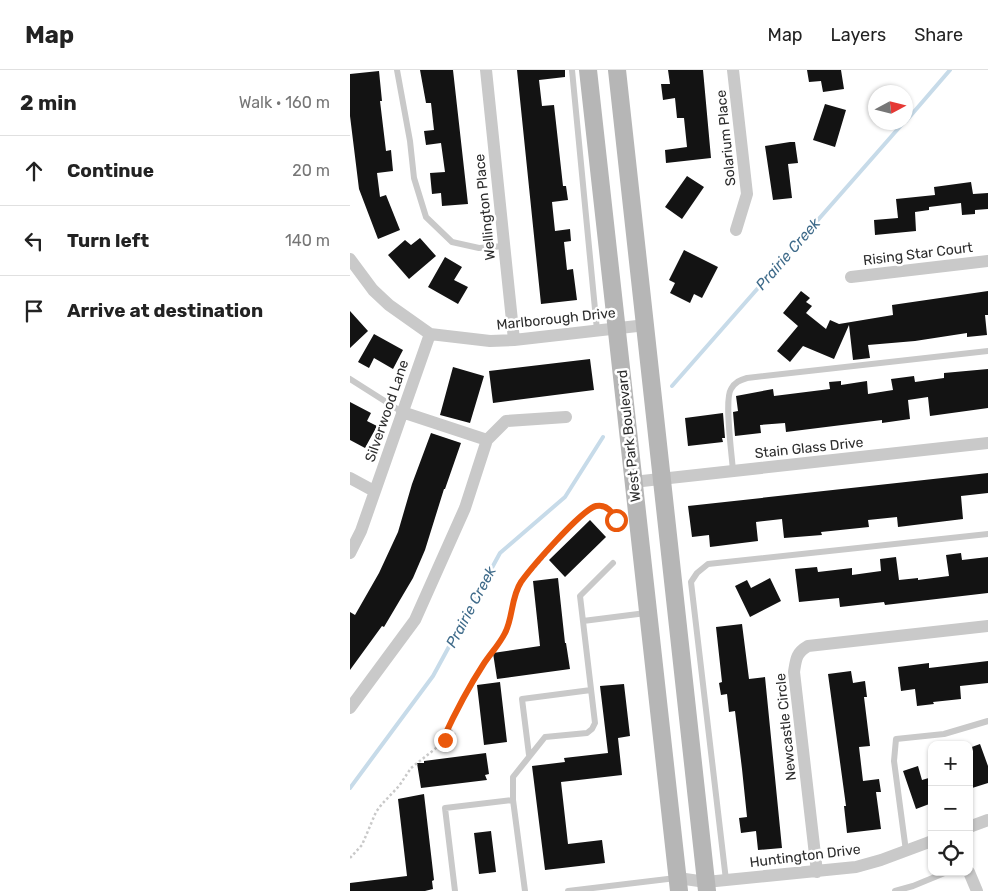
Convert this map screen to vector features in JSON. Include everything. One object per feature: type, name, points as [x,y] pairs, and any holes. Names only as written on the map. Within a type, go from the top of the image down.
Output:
[{"type":"main road","name":"West Park Boulevard","points":[[588,70],[618,328],[633,482],[678,885]]},
{"type":"main road","name":"West Park Boulevard","points":[[617,70],[706,887]]},
{"type":"street","name":"Wellington Place","points":[[486,70],[514,340]]},
{"type":"street","name":"Solarium Place","points":[[733,70],[748,194],[736,230]]},
{"type":"street","name":"Marlborough Drive","points":[[350,259],[378,295],[430,334],[490,341],[514,340],[646,325]]},
{"type":"street","name":"Rising Star Court","points":[[850,277],[988,261]]},
{"type":"street","name":"Silverwood Lane","points":[[350,553],[361,531],[430,334]]},
{"type":"street","points":[[402,412],[487,440]]},
{"type":"street","points":[[350,708],[415,620],[465,508],[487,440],[506,420],[566,417]]},
{"type":"street","name":"Stain Glass Drive","points":[[633,482],[988,443]]},
{"type":"street","points":[[350,478],[374,491]]},
{"type":"street","name":"Newcastle Circle","points":[[818,872],[794,672],[800,650],[808,646],[988,626]]},
{"type":"street","points":[[973,826],[988,820]]},
{"type":"street","name":"Huntington Drive","points":[[678,885],[706,887],[726,880],[856,868],[928,843]]},
{"type":"street","points":[[971,876],[977,891]]},
{"type":"lane","points":[[397,70],[410,141],[414,178],[426,217],[452,242],[479,248],[504,246]]},
{"type":"lane","points":[[572,70],[597,330]]},
{"type":"lane","points":[[733,471],[728,403],[730,390],[736,381],[747,378],[988,351]]},
{"type":"lane","points":[[350,379],[402,412]]},
{"type":"lane","points":[[726,880],[691,582],[697,573],[708,564],[988,534]]},
{"type":"lane","points":[[525,891],[513,800],[512,777],[545,736],[587,733],[592,730],[595,723],[580,596],[613,563]]},
{"type":"lane","points":[[583,621],[648,613]]},
{"type":"lane","points":[[529,756],[522,699],[591,690]]},
{"type":"lane","points":[[906,851],[894,761],[896,739],[944,734],[988,721]]},
{"type":"lane","points":[[455,891],[445,808],[513,800]]},
{"type":"lane","points":[[895,891],[914,886],[938,876]]},
{"type":"lane","points":[[568,891],[678,885]]},
{"type":"path","points":[[350,858],[362,845],[376,812],[382,804],[399,786],[411,768],[435,749],[443,739],[475,678],[505,633],[521,582],[584,513],[596,506],[609,509],[614,515],[618,526],[624,528]]},
{"type":"path","points":[[443,739],[450,740],[455,738],[454,733],[448,728]]},
{"type":"building","points":[[420,70],[453,70],[468,204],[442,206],[441,193],[432,194],[430,173],[445,172],[441,143],[426,145],[424,131],[434,130],[431,103],[426,103]]},
{"type":"building","points":[[517,70],[565,70],[565,77],[539,80],[542,106],[554,105],[563,186],[566,186],[568,200],[552,202],[555,231],[570,229],[571,241],[564,242],[567,270],[573,269],[577,300],[541,304]]},
{"type":"building","points":[[668,70],[703,70],[711,158],[666,163],[665,150],[687,147],[684,118],[677,118],[675,98],[663,100],[661,84],[670,84]]},
{"type":"building","points":[[807,70],[841,70],[844,89],[823,92],[821,81],[809,82]]},
{"type":"building","points":[[379,71],[382,101],[380,101],[386,151],[391,150],[393,171],[377,173],[380,197],[386,195],[400,230],[378,239],[359,189],[350,116],[350,74]]},
{"type":"building","points":[[825,104],[846,110],[835,147],[813,140]]},
{"type":"building","points":[[795,142],[798,163],[788,164],[792,198],[773,200],[765,146]]},
{"type":"building","points":[[687,176],[704,187],[682,219],[665,207]]},
{"type":"building","points":[[971,182],[973,194],[988,193],[988,209],[975,210],[975,214],[962,215],[961,203],[929,207],[929,210],[915,212],[916,231],[875,235],[874,220],[898,218],[896,199],[935,195],[934,187]]},
{"type":"building","points":[[420,238],[436,256],[409,279],[388,255],[405,240],[411,245]]},
{"type":"building","points":[[684,250],[718,267],[702,298],[694,294],[690,303],[670,293],[675,283],[669,280]]},
{"type":"building","points":[[445,257],[462,267],[454,280],[468,287],[458,304],[428,287]]},
{"type":"building","points":[[801,291],[810,298],[806,302],[812,306],[806,313],[826,329],[830,320],[839,324],[893,315],[892,305],[988,291],[988,315],[985,315],[987,335],[967,337],[967,333],[915,341],[868,345],[870,358],[853,360],[849,325],[834,359],[803,346],[790,362],[777,351],[798,326],[783,313]]},
{"type":"building","points":[[350,311],[368,331],[350,348]]},
{"type":"building","points":[[374,334],[403,350],[393,369],[374,358],[369,368],[358,362]]},
{"type":"building","points":[[590,359],[594,390],[493,403],[489,371]]},
{"type":"building","points":[[453,367],[484,376],[470,423],[440,415]]},
{"type":"building","points":[[988,369],[988,408],[930,416],[928,397],[908,400],[910,419],[882,423],[882,420],[786,432],[785,423],[760,425],[761,433],[735,436],[733,412],[738,411],[736,396],[773,389],[774,396],[830,389],[829,382],[841,381],[841,385],[867,381],[868,394],[893,390],[891,379],[914,376],[915,382],[944,378],[944,373]]},
{"type":"building","points":[[350,402],[371,413],[367,421],[377,426],[365,448],[350,440]]},
{"type":"building","points":[[723,413],[725,438],[722,438],[723,442],[688,446],[685,418]]},
{"type":"building","points":[[431,433],[461,443],[425,550],[413,578],[384,627],[382,626],[350,670],[350,612],[355,615],[379,573],[398,532],[412,484]]},
{"type":"building","points":[[988,473],[988,493],[961,496],[963,519],[898,527],[897,517],[868,520],[869,527],[821,532],[822,535],[784,538],[782,519],[756,522],[758,541],[710,547],[709,535],[692,537],[688,506]]},
{"type":"building","points":[[590,520],[606,537],[565,577],[549,560]]},
{"type":"building","points":[[961,553],[962,560],[988,557],[988,593],[885,605],[884,602],[840,607],[839,598],[799,602],[795,569],[817,567],[818,572],[852,568],[852,575],[881,571],[880,559],[896,557],[899,580],[918,578],[918,580],[949,576],[946,555]]},
{"type":"building","points":[[558,578],[565,643],[570,669],[497,679],[493,653],[540,646],[533,581]]},
{"type":"building","points":[[770,578],[781,601],[750,617],[735,586],[747,580],[751,588]]},
{"type":"building","points":[[742,624],[749,679],[765,677],[782,848],[758,850],[756,831],[741,833],[739,818],[747,817],[735,711],[729,712],[727,694],[721,695],[719,683],[722,682],[716,627]]},
{"type":"building","points":[[988,661],[988,683],[960,686],[961,699],[917,706],[915,689],[901,691],[898,667],[929,663],[929,668]]},
{"type":"building","points":[[851,671],[853,683],[865,681],[867,697],[864,697],[870,746],[859,747],[863,781],[879,779],[881,792],[876,792],[881,829],[847,833],[844,806],[846,806],[828,674]]},
{"type":"building","points":[[500,682],[507,742],[484,745],[477,685]]},
{"type":"building","points":[[624,684],[630,736],[618,738],[622,775],[561,782],[568,844],[602,840],[605,863],[545,870],[532,766],[565,762],[564,758],[608,753],[600,686]]},
{"type":"building","points":[[980,744],[988,766],[988,783],[973,788],[973,786],[973,747]]},
{"type":"building","points":[[486,753],[489,774],[485,775],[487,780],[421,788],[417,763]]},
{"type":"building","points":[[918,766],[922,780],[928,778],[928,804],[916,809],[903,771]]},
{"type":"building","points":[[424,794],[434,880],[432,881],[433,889],[425,891],[350,891],[350,883],[407,876],[398,799]]},
{"type":"building","points":[[491,831],[496,872],[479,874],[474,833]]},
{"type":"waterway","name":"Prairie Creek","points":[[913,113],[950,70]]},
{"type":"waterway","name":"Prairie Creek","points":[[672,386],[897,130]]},
{"type":"waterway","name":"Prairie Creek","points":[[350,788],[433,676],[500,553],[565,497],[603,437]]},
{"type":"route","points":[[445,740],[443,739],[467,692],[505,633],[521,582],[565,532],[589,509],[596,506],[605,507],[611,511],[616,520]]}]
